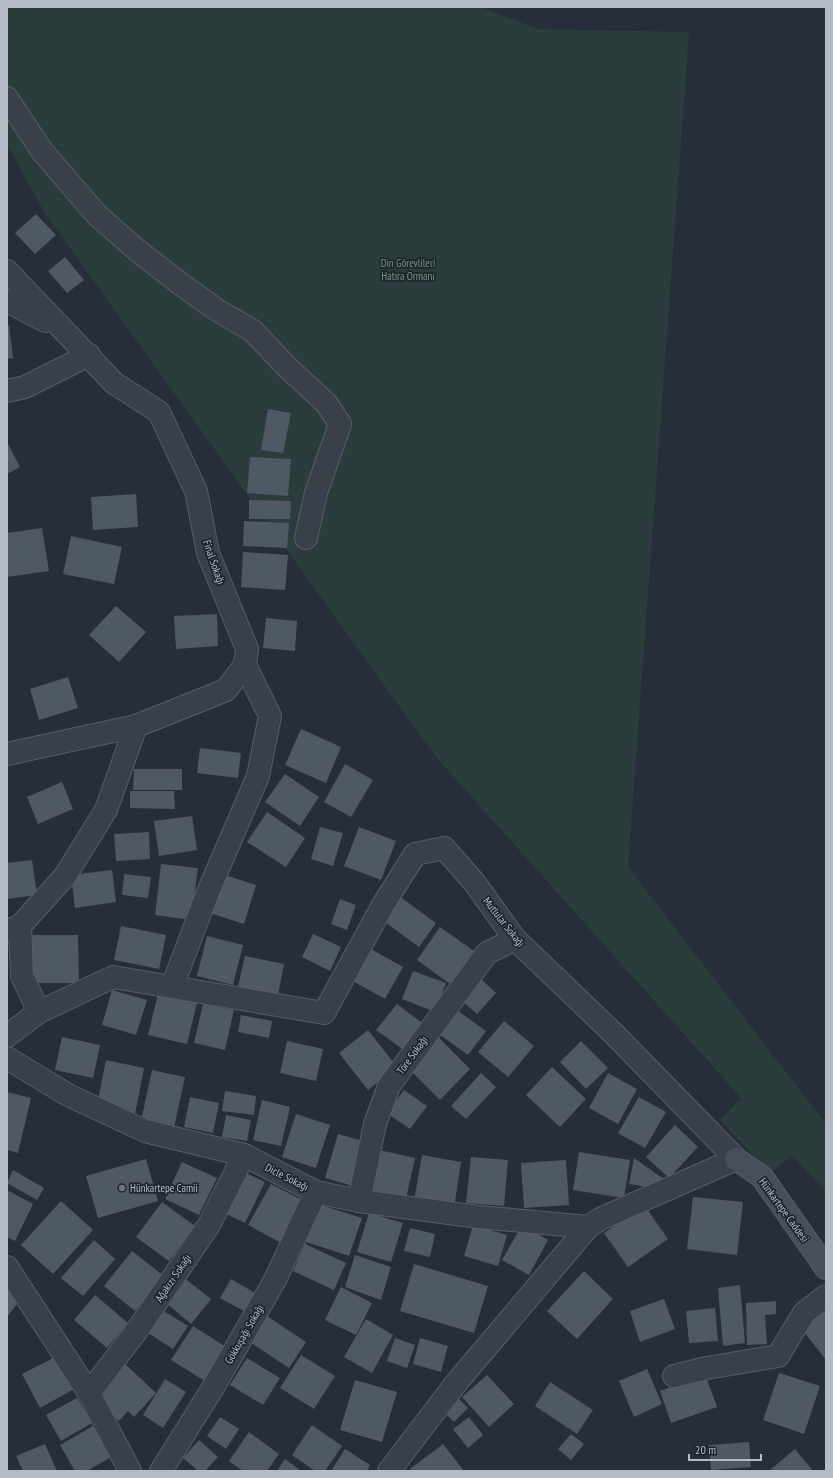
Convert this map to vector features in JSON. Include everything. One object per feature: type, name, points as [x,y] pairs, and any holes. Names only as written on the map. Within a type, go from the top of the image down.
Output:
[{"type":"street","points":[[7,98],[42,151],[97,215],[138,251],[182,285],[217,310],[253,331],[288,368],[326,403],[340,424],[316,492],[306,538]]},
{"type":"street","name":"Final Sokağı","points":[[7,271],[89,355],[114,383],[159,412],[196,491],[208,553],[247,650],[245,665]]},
{"type":"street","points":[[7,301],[66,332]]},
{"type":"street","points":[[7,391],[26,387],[89,355]]},
{"type":"street","points":[[7,754],[136,726],[226,690],[245,665],[270,716],[258,776],[208,892],[172,987],[113,977],[39,1012],[7,1036]]},
{"type":"street","points":[[39,1012],[22,976],[14,929],[65,876],[106,810],[136,726]]},
{"type":"street","name":"Mutlular Sokağı","points":[[172,987],[324,1013],[383,904],[415,854],[444,848],[474,882],[515,939],[613,1034],[736,1158]]},
{"type":"street","name":"Töre Sokağı","points":[[359,1202],[375,1124],[389,1086],[488,953],[515,939]]},
{"type":"street","name":"Dicle Sokağı","points":[[7,1058],[68,1095],[145,1131],[244,1154],[316,1192],[359,1202],[479,1217],[588,1227]]},
{"type":"street","name":"Ağakızı Sokağı","points":[[89,1393],[138,1329],[209,1225],[244,1154]]},
{"type":"street","points":[[389,1471],[456,1382],[588,1227],[600,1219],[736,1158]]},
{"type":"street","name":"Hünkartepe Caddesi","points":[[736,1158],[762,1177],[826,1268]]},
{"type":"street","name":"Gökkuşağı Sokağı","points":[[161,1471],[214,1386],[275,1280],[316,1192]]},
{"type":"street","points":[[7,1267],[89,1393],[130,1471]]},
{"type":"street","points":[[674,1376],[707,1368],[778,1356],[804,1313],[826,1296]]},
{"type":"green space","name":"Din Görevlileri Hatıra Ormanı","points":[[7,7],[481,7],[538,29],[689,32],[628,867],[826,1124],[826,1192],[792,1155],[770,1174],[720,1120],[738,1101],[743,1100],[435,756],[44,212],[7,144]]},
{"type":"building","points":[[36,214],[56,235],[35,254],[15,233]]},
{"type":"building","points":[[65,257],[84,280],[67,293],[48,271]]},
{"type":"building","points":[[9,325],[13,358],[7,359],[7,326]]},
{"type":"building","points":[[268,409],[291,413],[283,453],[261,450]]},
{"type":"building","points":[[7,442],[20,467],[7,474]]},
{"type":"building","points":[[250,457],[291,459],[288,496],[247,493]]},
{"type":"building","points":[[136,494],[138,527],[93,530],[91,497]]},
{"type":"building","points":[[249,500],[291,501],[290,519],[249,519]]},
{"type":"building","points":[[244,521],[289,523],[287,548],[243,546]]},
{"type":"building","points":[[42,528],[49,571],[7,577],[7,533]]},
{"type":"building","points":[[71,536],[122,547],[114,584],[63,574]]},
{"type":"building","points":[[243,552],[288,555],[285,590],[241,587]]},
{"type":"building","points":[[116,606],[146,632],[119,662],[89,635]]},
{"type":"building","points":[[217,614],[218,646],[176,649],[174,616]]},
{"type":"building","points":[[266,618],[297,621],[295,651],[263,648]]},
{"type":"building","points":[[68,677],[78,708],[39,720],[30,689]]},
{"type":"building","points":[[301,729],[341,747],[326,783],[285,765]]},
{"type":"building","points":[[200,748],[241,753],[238,778],[197,773]]},
{"type":"building","points":[[345,764],[373,780],[351,817],[324,802]]},
{"type":"building","points":[[134,769],[182,769],[182,790],[133,790]]},
{"type":"building","points":[[285,774],[319,797],[300,826],[265,802]]},
{"type":"building","points":[[62,782],[73,809],[38,824],[27,797]]},
{"type":"building","points":[[130,791],[174,791],[175,809],[130,808]]},
{"type":"building","points":[[267,812],[305,838],[286,867],[247,842]]},
{"type":"building","points":[[192,816],[197,850],[159,856],[154,821]]},
{"type":"building","points":[[320,827],[343,833],[333,866],[311,859]]},
{"type":"building","points":[[359,827],[396,841],[381,880],[344,866]]},
{"type":"building","points":[[149,832],[150,859],[116,861],[114,834]]},
{"type":"building","points":[[32,860],[37,895],[7,899],[7,863]]},
{"type":"building","points":[[161,864],[198,868],[191,920],[155,915]]},
{"type":"building","points":[[112,870],[116,902],[75,908],[71,875]]},
{"type":"building","points":[[124,874],[151,877],[148,898],[122,895]]},
{"type":"building","points":[[222,874],[256,885],[244,924],[210,913]]},
{"type":"building","points":[[399,896],[436,923],[419,947],[382,920]]},
{"type":"building","points":[[340,899],[356,905],[347,930],[331,924]]},
{"type":"building","points":[[121,926],[166,935],[159,969],[114,960]]},
{"type":"building","points":[[440,927],[474,951],[450,984],[417,960]]},
{"type":"building","points":[[313,934],[341,947],[330,971],[302,957]]},
{"type":"building","points":[[32,935],[78,935],[79,983],[32,983]]},
{"type":"building","points":[[207,936],[243,945],[233,985],[197,976]]},
{"type":"building","points":[[369,948],[403,967],[385,999],[351,980]]},
{"type":"building","points":[[245,956],[284,964],[277,1000],[237,991]]},
{"type":"building","points":[[413,971],[446,983],[435,1012],[402,999]]},
{"type":"building","points":[[480,978],[496,993],[477,1014],[460,999]]},
{"type":"building","points":[[112,990],[147,1000],[136,1035],[102,1025]]},
{"type":"building","points":[[158,994],[197,1003],[187,1044],[148,1035]]},
{"type":"building","points":[[203,1004],[234,1010],[225,1050],[194,1043]]},
{"type":"building","points":[[397,1004],[425,1025],[405,1051],[376,1030]]},
{"type":"building","points":[[454,1008],[486,1031],[468,1055],[436,1032]]},
{"type":"building","points":[[241,1015],[272,1021],[269,1038],[238,1032]]},
{"type":"building","points":[[504,1021],[534,1046],[508,1077],[478,1052]]},
{"type":"building","points":[[368,1030],[397,1067],[368,1090],[339,1053]]},
{"type":"building","points":[[62,1037],[100,1045],[93,1078],[55,1070]]},
{"type":"building","points":[[439,1038],[470,1069],[440,1100],[408,1068]]},
{"type":"building","points":[[287,1041],[323,1049],[316,1081],[280,1073]]},
{"type":"building","points":[[581,1041],[608,1068],[586,1089],[560,1062]]},
{"type":"building","points":[[106,1060],[144,1068],[135,1114],[97,1105]]},
{"type":"building","points":[[552,1067],[586,1099],[560,1127],[526,1095]]},
{"type":"building","points":[[152,1070],[185,1077],[174,1128],[141,1121]]},
{"type":"building","points":[[481,1073],[496,1087],[466,1119],[451,1106]]},
{"type":"building","points":[[608,1073],[637,1089],[618,1124],[589,1108]]},
{"type":"building","points":[[404,1090],[427,1106],[410,1129],[387,1113]]},
{"type":"building","points":[[225,1091],[256,1096],[254,1115],[222,1111]]},
{"type":"building","points":[[7,1092],[31,1098],[18,1153],[7,1150]]},
{"type":"building","points":[[190,1097],[219,1103],[213,1133],[184,1127]]},
{"type":"building","points":[[639,1097],[666,1112],[645,1148],[618,1133]]},
{"type":"building","points":[[262,1100],[290,1107],[281,1146],[253,1140]]},
{"type":"building","points":[[296,1114],[330,1125],[316,1168],[282,1157]]},
{"type":"building","points":[[226,1115],[251,1120],[247,1141],[222,1137]]},
{"type":"building","points":[[675,1125],[698,1147],[669,1178],[646,1157]]},
{"type":"building","points":[[338,1134],[367,1142],[353,1186],[325,1178]]},
{"type":"building","points":[[379,1150],[415,1158],[405,1203],[369,1195]]},
{"type":"building","points":[[579,1152],[630,1160],[624,1198],[573,1190]]},
{"type":"building","points":[[422,1155],[461,1162],[454,1208],[414,1201]]},
{"type":"building","points":[[471,1157],[508,1160],[504,1206],[466,1203]]},
{"type":"building","points":[[634,1158],[668,1182],[659,1189],[629,1184]]},
{"type":"building","name":"Hünkartepe Camii","points":[[146,1159],[158,1201],[98,1218],[86,1176]]},
{"type":"building","points":[[566,1160],[569,1205],[524,1208],[521,1163]]},
{"type":"building","points":[[182,1162],[217,1178],[199,1215],[165,1199]]},
{"type":"building","points":[[13,1170],[44,1188],[37,1200],[7,1183]]},
{"type":"building","points":[[242,1171],[265,1182],[245,1223],[222,1212]]},
{"type":"building","points":[[271,1184],[304,1201],[281,1243],[248,1225]]},
{"type":"building","points":[[7,1190],[33,1204],[15,1241],[7,1237]]},
{"type":"building","points":[[693,1197],[743,1202],[737,1255],[687,1249]]},
{"type":"building","points":[[61,1201],[93,1230],[53,1274],[21,1245]]},
{"type":"building","points":[[162,1202],[195,1226],[169,1261],[136,1237]]},
{"type":"building","points":[[318,1204],[362,1218],[349,1256],[306,1242]]},
{"type":"building","points":[[644,1205],[668,1239],[628,1267],[604,1233]]},
{"type":"building","points":[[369,1213],[403,1223],[391,1262],[357,1252]]},
{"type":"building","points":[[473,1225],[507,1235],[498,1266],[464,1256]]},
{"type":"building","points":[[522,1225],[548,1240],[529,1275],[502,1260]]},
{"type":"building","points":[[410,1228],[435,1234],[430,1257],[404,1251]]},
{"type":"building","points":[[94,1240],[115,1259],[83,1296],[61,1278]]},
{"type":"building","points":[[305,1244],[346,1263],[334,1290],[293,1271]]},
{"type":"building","points":[[132,1251],[164,1276],[135,1311],[104,1286]]},
{"type":"building","points":[[355,1255],[391,1267],[381,1300],[345,1287]]},
{"type":"building","points":[[414,1264],[488,1286],[474,1333],[400,1311]]},
{"type":"building","points":[[584,1271],[613,1299],[577,1339],[547,1311]]},
{"type":"building","points":[[183,1277],[211,1299],[191,1324],[164,1301]]},
{"type":"building","points":[[231,1279],[255,1293],[244,1311],[220,1298]]},
{"type":"building","points":[[7,1284],[23,1296],[7,1317]]},
{"type":"building","points":[[740,1285],[745,1343],[723,1346],[718,1288]]},
{"type":"building","points":[[341,1287],[372,1303],[356,1335],[325,1320]]},
{"type":"building","points":[[95,1295],[128,1323],[107,1348],[74,1320]]},
{"type":"building","points":[[664,1299],[675,1329],[640,1342],[630,1311]]},
{"type":"building","points":[[776,1301],[776,1314],[765,1315],[767,1344],[747,1345],[746,1303]]},
{"type":"building","points":[[826,1307],[826,1360],[801,1328]]},
{"type":"building","points":[[715,1308],[718,1341],[689,1343],[686,1311]]},
{"type":"building","points":[[162,1310],[188,1326],[173,1349],[148,1333]]},
{"type":"building","points":[[264,1314],[306,1342],[289,1368],[247,1340]]},
{"type":"building","points":[[366,1319],[393,1335],[372,1373],[344,1357]]},
{"type":"building","points":[[193,1326],[226,1347],[205,1381],[171,1360]]},
{"type":"building","points":[[395,1338],[415,1345],[407,1368],[387,1361]]},
{"type":"building","points":[[420,1338],[448,1346],[441,1372],[413,1364]]},
{"type":"building","points":[[301,1355],[335,1376],[314,1409],[280,1388]]},
{"type":"building","points":[[57,1356],[74,1389],[40,1408],[22,1374]]},
{"type":"building","points":[[247,1358],[280,1378],[263,1405],[230,1385]]},
{"type":"building","points":[[123,1362],[156,1393],[134,1417],[128,1411],[119,1421],[91,1396]]},
{"type":"building","points":[[647,1369],[662,1404],[634,1417],[619,1381]]},
{"type":"building","points":[[779,1373],[820,1386],[804,1434],[763,1420]]},
{"type":"building","points":[[705,1374],[717,1407],[671,1423],[660,1391]]},
{"type":"building","points":[[487,1375],[514,1404],[489,1427],[462,1397]]},
{"type":"building","points":[[165,1379],[186,1392],[163,1428],[143,1415]]},
{"type":"building","points":[[355,1380],[397,1392],[382,1442],[340,1430]]},
{"type":"building","points":[[550,1382],[593,1410],[577,1434],[535,1406]]},
{"type":"building","points":[[457,1397],[468,1408],[454,1422],[443,1411]]},
{"type":"building","points":[[77,1398],[92,1423],[61,1441],[46,1415]]},
{"type":"building","points":[[220,1417],[239,1429],[226,1449],[207,1436]]},
{"type":"building","points":[[469,1417],[483,1435],[468,1448],[453,1429]]},
{"type":"building","points":[[312,1425],[342,1446],[325,1471],[315,1471],[292,1455]]},
{"type":"building","points":[[93,1426],[111,1457],[87,1471],[75,1471],[60,1445]]},
{"type":"building","points":[[249,1432],[279,1454],[267,1471],[243,1471],[229,1461]]},
{"type":"building","points":[[571,1434],[584,1444],[571,1460],[558,1449]]},
{"type":"building","points":[[199,1440],[218,1457],[205,1471],[198,1471],[183,1458]]},
{"type":"building","points":[[749,1442],[751,1467],[711,1470],[709,1445]]},
{"type":"building","points":[[45,1444],[57,1471],[23,1471],[16,1456]]},
{"type":"building","points":[[443,1444],[464,1471],[411,1471],[410,1469]]},
{"type":"building","points":[[345,1449],[370,1465],[367,1471],[331,1471]]},
{"type":"building","points":[[795,1449],[813,1471],[769,1471]]},
{"type":"building","points":[[285,1459],[301,1471],[277,1471]]},
{"type":"place","name":"Hünkartepe Camii","points":[[122,1188]]}]
